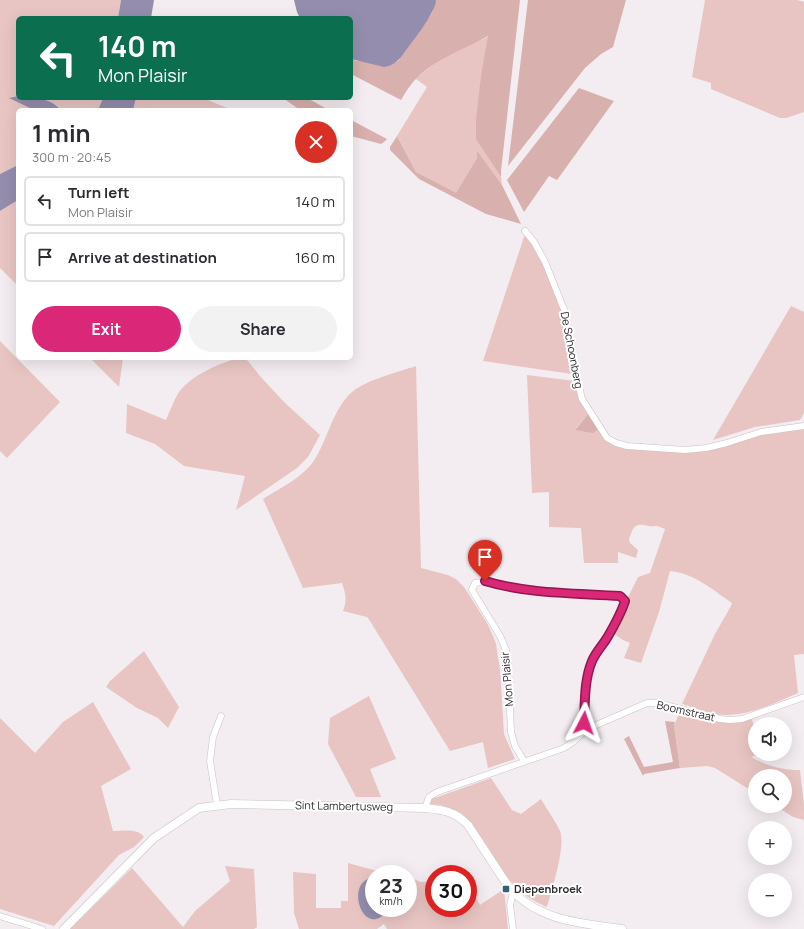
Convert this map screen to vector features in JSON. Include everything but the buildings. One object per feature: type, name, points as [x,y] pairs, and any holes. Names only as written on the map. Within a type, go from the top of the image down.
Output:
[{"type":"street","name":"De Schoonberg","points":[[525,231],[534,242],[545,262],[566,312],[569,344],[582,399],[607,438],[616,443],[627,446],[685,450],[706,448],[728,443],[761,432],[804,426]]},
{"type":"street","name":"Mon Plaisir","points":[[524,761],[515,746],[511,732],[506,650],[500,636],[472,590],[475,582],[485,581],[523,589],[620,596],[625,601],[607,638],[596,652],[591,663],[587,678],[584,723],[586,729]]},
{"type":"street","name":"Boomstraat","points":[[426,808],[428,797],[437,792],[564,748],[573,742],[586,729],[647,703],[657,703],[720,719],[730,720],[742,719],[804,697]]},
{"type":"street","points":[[217,805],[210,761],[213,737],[221,716]]},
{"type":"street","name":"Sint Lambertusweg","points":[[64,929],[154,838],[199,808],[231,804],[426,808],[452,813],[464,821],[474,834],[501,878],[513,893],[529,904],[558,919],[622,929]]},
{"type":"street","points":[[513,893],[510,905],[513,929]]},
{"type":"street","points":[[0,916],[42,929]]},
{"type":"shaded area","points":[[0,0],[121,0],[118,16],[16,16],[16,96],[10,98],[30,108],[16,108],[16,166],[0,174]]},
{"type":"shaded area","points":[[121,0],[154,0],[151,16],[118,16]]},
{"type":"shaded area","points":[[294,0],[436,0],[432,13],[402,56],[394,63],[384,67],[353,59],[353,16],[299,16]]},
{"type":"shaded area","points":[[436,0],[520,0],[501,177],[476,139],[476,120],[481,75],[488,36],[426,69],[407,90],[401,100],[353,75],[353,60],[357,61],[398,61],[432,13]]},
{"type":"shaded area","points":[[528,0],[626,0],[613,47],[601,54],[585,68],[508,166]]},
{"type":"shaded area","points":[[705,0],[797,0],[804,2],[804,112],[786,118],[780,118],[711,89],[711,83],[692,77]]},
{"type":"shaded area","points":[[489,36],[481,75],[476,138],[501,177],[502,185],[477,152],[477,158],[456,194],[416,172],[397,136],[427,87],[416,79],[423,72],[441,60]]},
{"type":"shaded area","points":[[579,88],[614,101],[557,180],[549,176],[524,212],[507,180]]},
{"type":"shaded area","points":[[16,96],[16,100],[47,100],[59,108],[30,108],[9,98]]},
{"type":"shaded area","points":[[45,100],[102,100],[99,108],[60,108]]},
{"type":"shaded area","points":[[102,100],[136,100],[134,108],[99,108]]},
{"type":"shaded area","points":[[136,100],[208,100],[227,108],[134,108]]},
{"type":"shaded area","points":[[286,100],[311,100],[325,108],[297,108]]},
{"type":"shaded area","points":[[353,121],[387,139],[381,144],[353,137]]},
{"type":"shaded area","points":[[397,136],[416,172],[456,193],[477,158],[477,151],[502,185],[521,224],[486,214],[419,179],[390,150],[390,147]]},
{"type":"shaded area","points":[[16,166],[16,201],[0,211],[0,174]]},
{"type":"shaded area","points":[[16,201],[16,284],[0,268],[0,211]]},
{"type":"shaded area","points":[[525,234],[533,243],[560,303],[572,374],[483,361]]},
{"type":"shaded area","points":[[791,306],[804,312],[804,413],[800,420],[755,427],[713,440]]},
{"type":"shaded area","points":[[0,341],[16,357],[16,360],[19,360],[60,402],[7,458],[0,451]]},
{"type":"shaded area","points":[[92,360],[123,360],[119,387]]},
{"type":"shaded area","points":[[232,360],[247,360],[284,402],[320,435],[308,457],[297,468],[236,510],[245,476],[184,466],[155,444],[126,433],[127,404],[166,420],[179,392],[198,375]]},
{"type":"shaded area","points":[[416,366],[421,568],[448,575],[456,579],[464,587],[487,623],[496,644],[500,670],[504,734],[515,759],[488,768],[483,742],[450,751],[367,617],[343,611],[346,597],[342,583],[303,588],[263,499],[298,477],[315,459],[340,406],[352,392],[374,380]]},
{"type":"shaded area","points":[[527,375],[575,381],[588,414],[576,428],[598,429],[614,443],[691,451],[758,434],[804,429],[804,654],[794,655],[798,693],[758,710],[726,715],[707,712],[682,704],[715,634],[732,603],[703,583],[679,572],[670,571],[659,612],[641,663],[624,658],[630,643],[611,632],[638,577],[650,573],[665,529],[657,526],[638,525],[632,530],[629,539],[630,543],[638,550],[636,558],[618,552],[618,563],[584,563],[581,528],[549,527],[549,492],[532,493]]},
{"type":"shaded area","points":[[588,414],[598,429],[593,433],[575,430]]},
{"type":"shaded area","points":[[144,651],[179,707],[168,728],[158,718],[137,708],[106,687],[110,681]]},
{"type":"shaded area","points":[[369,696],[396,759],[370,769],[381,797],[356,797],[328,744],[330,718]]},
{"type":"shaded area","points":[[93,702],[131,769],[101,786],[113,831],[134,831],[138,832],[144,837],[134,847],[119,855],[54,926],[0,909],[0,718],[35,753],[63,722]]},
{"type":"shaded area","points":[[680,711],[716,721],[734,722],[748,720],[748,761],[759,761],[775,767],[787,769],[748,769],[748,789],[715,768],[708,766],[680,768],[674,726]]},
{"type":"shaded area","points":[[665,721],[675,722],[674,726],[680,768],[644,774],[643,776],[624,739],[629,736],[644,767],[673,762]]},
{"type":"shaded area","points":[[792,769],[800,770],[804,820],[793,817],[787,813],[792,813]]},
{"type":"shaded area","points":[[491,778],[512,810],[521,814],[541,799],[560,831],[560,856],[546,907],[517,889],[499,867],[471,823],[462,814],[441,805],[429,804],[429,800]]},
{"type":"shaded area","points":[[348,863],[365,868],[365,917],[375,917],[375,919],[380,917],[417,917],[417,880],[425,882],[425,917],[477,917],[477,899],[480,905],[504,889],[508,929],[387,929],[384,924],[377,929],[299,929],[294,913],[293,872],[316,874],[316,908],[341,908],[341,901],[348,901]]},
{"type":"shaded area","points":[[225,866],[254,869],[257,927],[254,929],[70,929],[132,868],[183,927],[195,911],[230,881]]},
{"type":"shaded area","points":[[365,881],[365,915],[361,910],[358,896],[362,883]]},
{"type":"shaded area","points":[[368,917],[380,917],[376,919]]},
{"type":"place","name":"Diepenbroek","points":[[506,889]]},
{"type":"route","points":[[485,581],[523,589],[620,596],[625,601],[607,638],[596,652],[591,663],[587,678],[584,723]]}]
